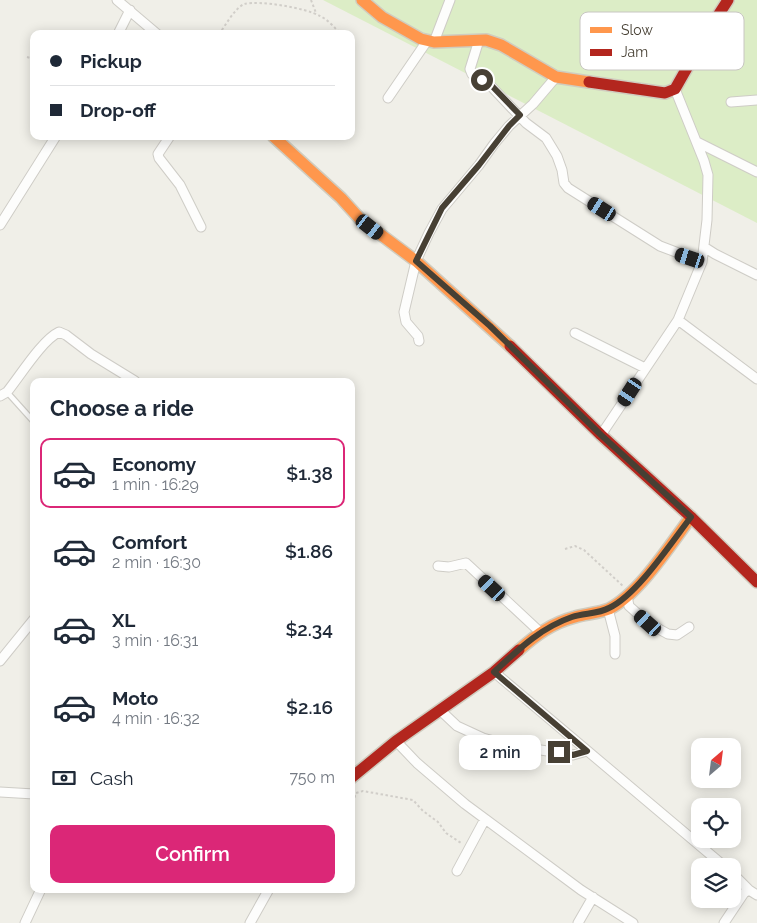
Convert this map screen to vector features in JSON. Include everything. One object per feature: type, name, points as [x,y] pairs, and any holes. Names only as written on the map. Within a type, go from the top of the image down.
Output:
[{"type":"street","points":[[362,0],[382,17],[411,35],[430,42],[486,40],[501,45],[556,77],[661,93],[670,92],[676,88],[686,70]]},
{"type":"street","points":[[388,98],[430,42],[450,0]]},
{"type":"street","points":[[720,12],[728,0]]},
{"type":"street","points":[[120,1],[152,30]]},
{"type":"street","points":[[120,30],[130,10]]},
{"type":"street","points":[[479,40],[472,74],[489,84],[526,123],[551,144],[562,170],[564,183],[568,188],[660,246],[702,262]]},
{"type":"street","points":[[419,341],[418,336],[406,322],[404,312],[416,261],[442,208],[509,126],[533,104],[556,77]]},
{"type":"street","points":[[601,435],[678,320],[702,262],[707,220],[708,175],[676,88]]},
{"type":"street","points":[[731,102],[757,100]]},
{"type":"street","points":[[0,225],[53,140]]},
{"type":"street","points":[[167,140],[158,154],[159,158],[173,174],[187,197],[201,227]]},
{"type":"street","points":[[278,140],[341,198],[360,219],[416,261],[490,326],[601,435],[691,517],[757,582]]},
{"type":"street","points":[[697,142],[757,172]]},
{"type":"street","points":[[704,247],[757,275]]},
{"type":"street","points":[[678,320],[757,379]]},
{"type":"street","points":[[3,394],[39,350],[59,332],[130,378]]},
{"type":"street","points":[[575,333],[645,368]]},
{"type":"street","points":[[355,774],[396,742],[494,672],[540,632],[556,623],[608,609],[627,599],[691,517]]},
{"type":"street","points":[[438,566],[449,567],[466,563],[540,632]]},
{"type":"street","points":[[627,599],[648,623],[668,634],[677,635],[689,627]]},
{"type":"street","points":[[608,609],[615,636],[615,654]]},
{"type":"street","points":[[0,661],[30,624]]},
{"type":"street","points":[[494,672],[714,858]]},
{"type":"street","points":[[440,710],[457,726],[468,732],[508,745],[573,755],[587,751]]},
{"type":"street","points":[[396,742],[443,786],[486,819],[593,897],[633,923]]},
{"type":"street","points":[[0,792],[30,794]]},
{"type":"street","points":[[457,871],[486,819]]},
{"type":"street","points":[[741,882],[753,893]]},
{"type":"street","points":[[25,923],[39,893]]},
{"type":"street","points":[[250,923],[267,893]]},
{"type":"street","points":[[724,923],[741,896],[753,893]]},
{"type":"street","points":[[578,923],[593,897]]},
{"type":"lane","points":[[3,394],[30,418]]},
{"type":"path","points":[[312,0],[316,13]]},
{"type":"path","points":[[222,30],[238,8],[248,2],[265,2],[297,7],[316,13],[337,30]]},
{"type":"path","points":[[564,549],[575,546],[584,550],[627,599]]},
{"type":"path","points":[[355,796],[356,793],[363,791],[411,799],[438,822],[446,833],[469,849]]},
{"type":"green space","points":[[323,0],[757,0],[757,223]]},
{"type":"traffic: slow","points":[[362,0],[382,17],[421,39],[434,42],[486,40],[501,45],[556,77],[589,82]]},
{"type":"traffic: slow","points":[[277,140],[341,198],[360,219],[416,261],[510,346]]},
{"type":"traffic: slow","points":[[519,650],[552,626],[579,616],[609,609],[621,602],[654,567],[691,517]]},
{"type":"traffic: jam","points":[[720,12],[728,0]]},
{"type":"traffic: jam","points":[[589,82],[665,93],[675,89],[686,70]]},
{"type":"traffic: jam","points":[[510,346],[757,582]]},
{"type":"traffic: jam","points":[[355,775],[396,741],[494,672],[519,650]]},
{"type":"route","points":[[482,80],[492,86],[520,115],[494,144],[472,175],[442,208],[416,261],[490,326],[601,435],[691,517],[627,596],[608,609],[556,623],[540,632],[494,672],[587,751],[573,755],[559,752]]}]
